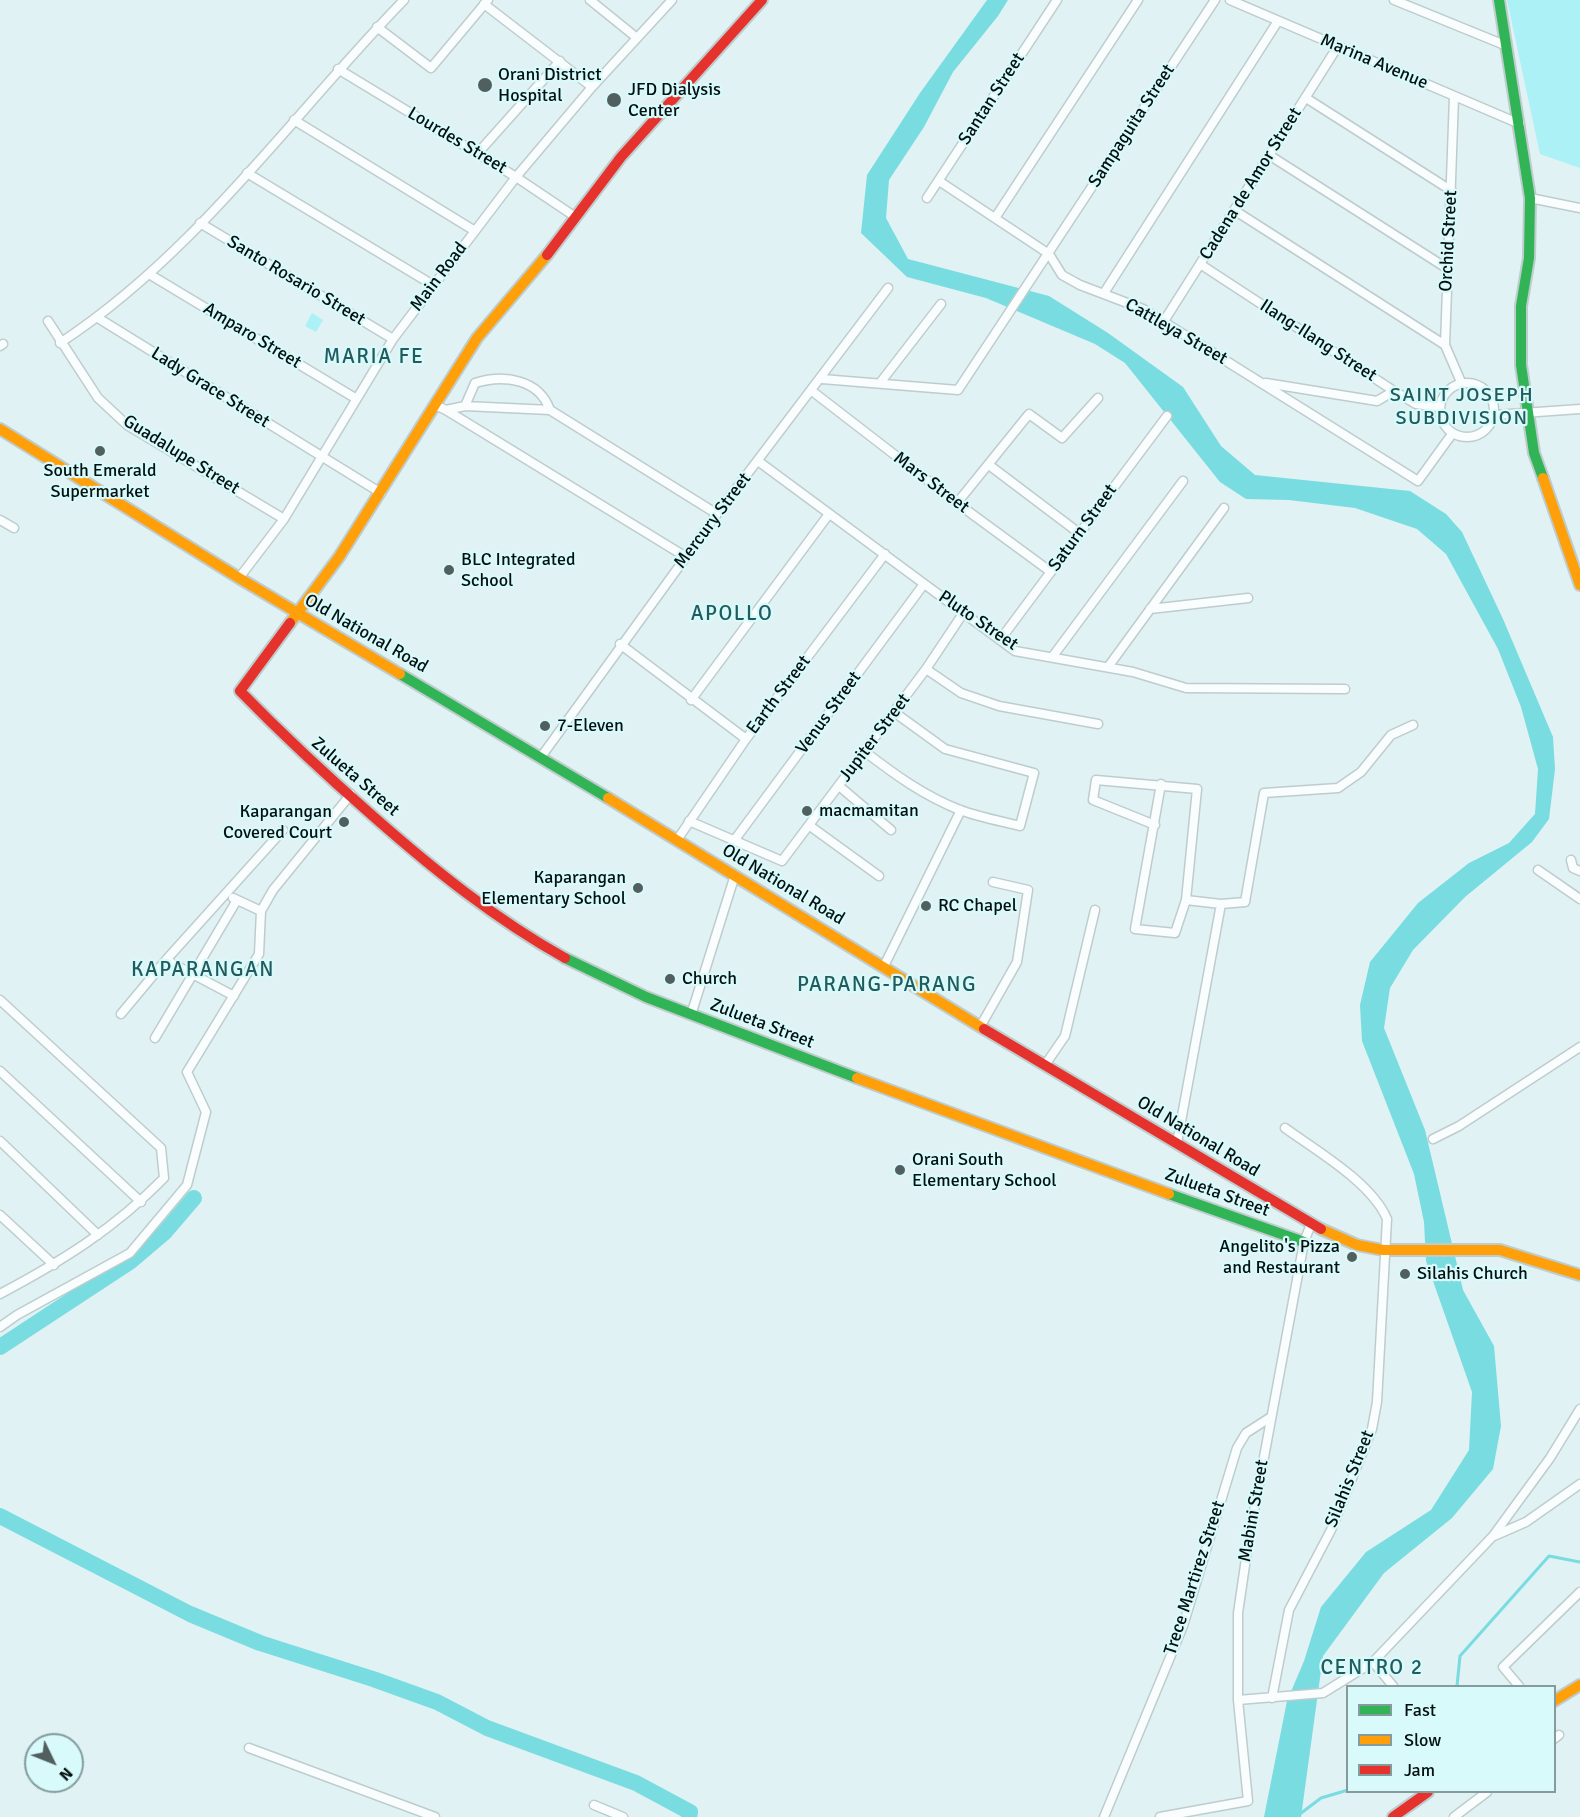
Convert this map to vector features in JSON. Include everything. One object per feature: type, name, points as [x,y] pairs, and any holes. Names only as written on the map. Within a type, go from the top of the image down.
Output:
[{"type":"street","points":[[60,343],[98,318],[149,274],[247,173],[338,69],[404,0]]},
{"type":"street","points":[[590,0],[638,38]]},
{"type":"street","name":"Main Road","points":[[239,578],[284,519],[355,398],[393,339],[516,177],[592,87],[672,0]]},
{"type":"street","points":[[299,613],[381,493],[477,338],[534,271],[621,157],[762,0]]},
{"type":"street","name":"Santan Street","points":[[927,198],[1057,0]]},
{"type":"street","points":[[995,218],[1138,0]]},
{"type":"street","name":"Sampaguita Street","points":[[880,383],[958,390],[1215,0]]},
{"type":"street","name":"Marina Avenue","points":[[1230,0],[1520,124]]},
{"type":"street","points":[[1394,0],[1507,46]]},
{"type":"street","points":[[1500,0],[1530,198],[1529,258],[1521,306],[1521,365],[1534,453],[1580,585]]},
{"type":"street","points":[[377,27],[431,68],[486,2],[592,87]]},
{"type":"street","points":[[1104,293],[1278,21]]},
{"type":"street","name":"Cadena de Amor Street","points":[[1164,321],[1338,46]]},
{"type":"street","points":[[477,154],[560,61]]},
{"type":"street","name":"Lourdes Street","points":[[338,69],[516,177],[574,216]]},
{"type":"street","name":"Orchid Street","points":[[1454,97],[1445,345],[1461,382]]},
{"type":"street","points":[[1306,98],[1452,191]]},
{"type":"street","points":[[294,120],[475,231]]},
{"type":"street","points":[[1269,155],[1448,269]]},
{"type":"street","points":[[247,173],[434,285]]},
{"type":"street","name":"Cattleya Street","points":[[939,181],[1049,254],[1062,275],[1143,309],[1164,321],[1418,481],[1452,434]]},
{"type":"street","points":[[1530,198],[1580,208]]},
{"type":"street","points":[[1234,210],[1445,345]]},
{"type":"street","name":"Santo Rosario Street","points":[[200,223],[393,339]]},
{"type":"street","name":"Ilang-Ilang Street","points":[[1200,264],[1394,391],[1416,404],[1439,407]]},
{"type":"street","name":"Amparo Street","points":[[149,274],[355,398]]},
{"type":"street","name":"Mercury Street","points":[[541,757],[717,514],[888,288]]},
{"type":"street","points":[[822,378],[880,383],[941,304]]},
{"type":"street","name":"Lady Grace Street","points":[[98,318],[381,493]]},
{"type":"street","name":"Guadalupe Street","points":[[48,321],[60,343],[98,398],[127,424],[284,519]]},
{"type":"street","points":[[465,406],[475,383],[486,379],[528,382],[545,396],[550,410]]},
{"type":"street","points":[[1461,382],[1477,384],[1488,391],[1494,402],[1495,415],[1487,431],[1470,439],[1452,434],[1442,423],[1439,407],[1448,390],[1461,382]]},
{"type":"street","points":[[1263,383],[1377,400],[1394,391]]},
{"type":"street","name":"Mars Street","points":[[812,391],[1051,572]]},
{"type":"street","points":[[957,503],[1029,414],[1062,438],[1098,398]]},
{"type":"street","points":[[435,405],[686,557]]},
{"type":"street","points":[[446,410],[465,406],[550,410],[717,514]]},
{"type":"street","points":[[1495,415],[1580,409]]},
{"type":"street","name":"Saturn Street","points":[[1000,640],[1167,416]]},
{"type":"street","name":"Old National Road","points":[[0,429],[239,578],[541,757],[980,1027],[1311,1224],[1357,1245],[1383,1250],[1500,1250],[1580,1275]]},
{"type":"street","name":"Pluto Street","points":[[758,461],[1015,651],[1108,667],[1186,688],[1345,689]]},
{"type":"street","points":[[989,465],[1079,533]]},
{"type":"street","points":[[1053,656],[1183,481]]},
{"type":"street","points":[[1108,667],[1224,508]]},
{"type":"street","points":[[691,700],[829,514]]},
{"type":"street","points":[[0,520],[14,528]]},
{"type":"street","name":"Earth Street","points":[[677,840],[746,739],[885,554]]},
{"type":"street","name":"Venus Street","points":[[733,842],[924,584]]},
{"type":"street","points":[[1150,609],[1248,598]]},
{"type":"street","name":"Jupiter Street","points":[[733,842],[782,861],[926,669],[964,612]]},
{"type":"street","name":"Zulueta Street","points":[[299,613],[240,691],[292,744],[441,874],[505,921],[563,957],[646,998],[1038,1147],[1304,1242]]},
{"type":"street","points":[[621,645],[691,700],[746,739]]},
{"type":"street","points":[[926,669],[961,693],[999,706],[1098,724]]},
{"type":"street","points":[[864,751],[899,779],[961,810],[1020,826],[1034,773],[945,749],[894,712]]},
{"type":"street","points":[[1186,900],[1221,904],[1245,902],[1264,793],[1338,788],[1361,772],[1391,735],[1413,725]]},
{"type":"street","points":[[1155,825],[1093,800],[1096,780],[1161,784],[1197,789],[1186,900],[1174,933],[1135,928],[1155,825],[1161,784]]},
{"type":"street","points":[[839,786],[891,830]]},
{"type":"street","points":[[0,1327],[17,1315],[130,1253],[187,1185],[206,1112],[187,1072],[259,954],[261,911],[273,890],[351,794]]},
{"type":"street","points":[[884,966],[961,810]]},
{"type":"street","points":[[689,821],[733,842]]},
{"type":"street","points":[[810,826],[879,876]]},
{"type":"street","points":[[121,1014],[166,960],[283,830]]},
{"type":"street","points":[[1571,860],[1573,868],[1580,871]]},
{"type":"street","points":[[1538,870],[1580,898]]},
{"type":"street","points":[[691,1015],[735,875]]},
{"type":"street","points":[[980,1027],[1017,962],[1028,890],[993,882]]},
{"type":"street","points":[[225,894],[261,911]]},
{"type":"street","points":[[155,1038],[237,900]]},
{"type":"street","points":[[1178,1143],[1221,904]]},
{"type":"street","points":[[1045,1065],[1065,1036],[1095,910]]},
{"type":"street","points":[[166,960],[234,996]]},
{"type":"street","points":[[0,1000],[161,1148],[164,1178],[141,1202],[77,1252],[2,1291]]},
{"type":"street","points":[[1433,1139],[1459,1126],[1580,1047]]},
{"type":"street","points":[[0,1071],[141,1202]]},
{"type":"street","name":"Silahis Street","points":[[1272,1698],[1289,1610],[1330,1530],[1372,1429],[1377,1402],[1383,1250],[1387,1219],[1382,1206],[1341,1168],[1285,1128]]},
{"type":"street","points":[[0,1141],[98,1235]]},
{"type":"street","points":[[0,1215],[54,1265]]},
{"type":"street","name":"Mabini Street","points":[[1160,1817],[1248,1801],[1238,1700],[1238,1613],[1270,1417],[1304,1242],[1311,1224]]},
{"type":"street","points":[[1238,1700],[1323,1693],[1373,1662],[1493,1536],[1550,1458],[1580,1409]]},
{"type":"street","name":"Trece Martirez Street","points":[[1104,1817],[1183,1626],[1237,1448],[1246,1433],[1270,1417]]},
{"type":"street","points":[[1493,1536],[1526,1522],[1580,1484]]},
{"type":"street","points":[[1518,1685],[1503,1667],[1580,1592]]},
{"type":"street","points":[[1373,1662],[1392,1685]]},
{"type":"street","points":[[1556,1700],[1580,1685]]},
{"type":"street","points":[[249,1748],[435,1817]]},
{"type":"street","points":[[1393,1817],[1425,1793]]},
{"type":"street","points":[[1454,1817],[1484,1793]]},
{"type":"street","points":[[594,1805],[623,1817]]},
{"type":"shaded area","points":[[987,0],[1008,0],[953,72],[924,127],[889,180],[886,218],[908,259],[1049,296],[1108,333],[1183,387],[1221,446],[1255,475],[1410,491],[1446,514],[1462,532],[1503,619],[1553,737],[1555,769],[1549,819],[1532,842],[1465,897],[1413,950],[1390,988],[1384,1028],[1425,1130],[1463,1290],[1494,1346],[1501,1426],[1493,1469],[1452,1518],[1384,1573],[1323,1656],[1301,1817],[1264,1817],[1287,1701],[1304,1661],[1321,1607],[1366,1552],[1431,1510],[1469,1450],[1472,1392],[1426,1261],[1424,1222],[1414,1174],[1362,1041],[1360,1005],[1370,962],[1418,903],[1469,863],[1509,843],[1535,814],[1538,769],[1521,707],[1498,649],[1446,554],[1417,529],[1355,508],[1289,500],[1246,499],[1220,482],[1125,363],[1095,344],[986,298],[907,277],[861,233],[867,175],[920,93]]},
{"type":"shaded area","points":[[1507,0],[1580,0],[1580,168],[1540,154]]},
{"type":"shaded area","points":[[312,313],[323,320],[316,332],[305,326]]},
{"type":"waterway","points":[[0,1347],[131,1261],[164,1233],[194,1198]]},
{"type":"waterway","points":[[0,1516],[190,1614],[260,1643],[437,1702],[487,1728],[636,1783],[690,1812],[689,1817]]},
{"type":"waterway","points":[[1457,1685],[1460,1656],[1549,1556],[1580,1562]]},
{"type":"waterway","points":[[1296,1817],[1321,1798],[1346,1791]]},
{"type":"traffic: fast","points":[[1499,0],[1530,198],[1529,258],[1521,306],[1521,365],[1534,453],[1543,478]]},
{"type":"traffic: fast","points":[[400,674],[608,798]]},
{"type":"traffic: fast","points":[[565,958],[646,997],[857,1078]]},
{"type":"traffic: fast","points":[[1169,1194],[1304,1242]]},
{"type":"traffic: slow","points":[[290,623],[339,557],[477,338],[547,255]]},
{"type":"traffic: slow","points":[[0,429],[239,578],[400,674]]},
{"type":"traffic: slow","points":[[1543,478],[1580,585]]},
{"type":"traffic: slow","points":[[608,798],[984,1029]]},
{"type":"traffic: slow","points":[[857,1078],[1169,1194]]},
{"type":"traffic: slow","points":[[1321,1229],[1357,1245],[1383,1250],[1500,1250],[1580,1275]]},
{"type":"traffic: slow","points":[[1556,1700],[1580,1685]]},
{"type":"traffic: jam","points":[[547,255],[621,157],[762,0]]},
{"type":"traffic: jam","points":[[290,623],[240,691],[322,771],[419,855],[489,910],[565,958]]},
{"type":"traffic: jam","points":[[984,1029],[1321,1229]]},
{"type":"traffic: jam","points":[[1393,1817],[1427,1793]]},
{"type":"place","name":"Orani District Hospital","points":[[485,85]]},
{"type":"place","name":"JFD Dialysis Center","points":[[614,100]]},
{"type":"place","name":"South Emerald Supermarket","points":[[100,451]]},
{"type":"place","name":"BLC Integrated School","points":[[449,570]]},
{"type":"place","name":"7-Eleven","points":[[545,726]]},
{"type":"place","name":"macmamitan","points":[[807,811]]},
{"type":"place","name":"Kaparangan Covered Court","points":[[344,822]]},
{"type":"place","name":"Kaparangan Elementary School","points":[[638,888]]},
{"type":"place","name":"RC Chapel","points":[[926,906]]},
{"type":"place","name":"Church","points":[[670,979]]},
{"type":"place","name":"Orani South Elementary School","points":[[900,1170]]},
{"type":"place","name":"Angelito's Pizza and Restaurant","points":[[1352,1257]]},
{"type":"place","name":"Silahis Church","points":[[1405,1274]]},
{"type":"district","name":"MARIA FE","points":[[374,357]]},
{"type":"district","name":"SAINT JOSEPH SUBDIVISION","points":[[1462,408]]},
{"type":"district","name":"APOLLO","points":[[732,614]]},
{"type":"district","name":"KAPARANGAN","points":[[203,970]]},
{"type":"district","name":"PARANG-PARANG","points":[[887,985]]},
{"type":"district","name":"CENTRO 2","points":[[1372,1668]]}]
